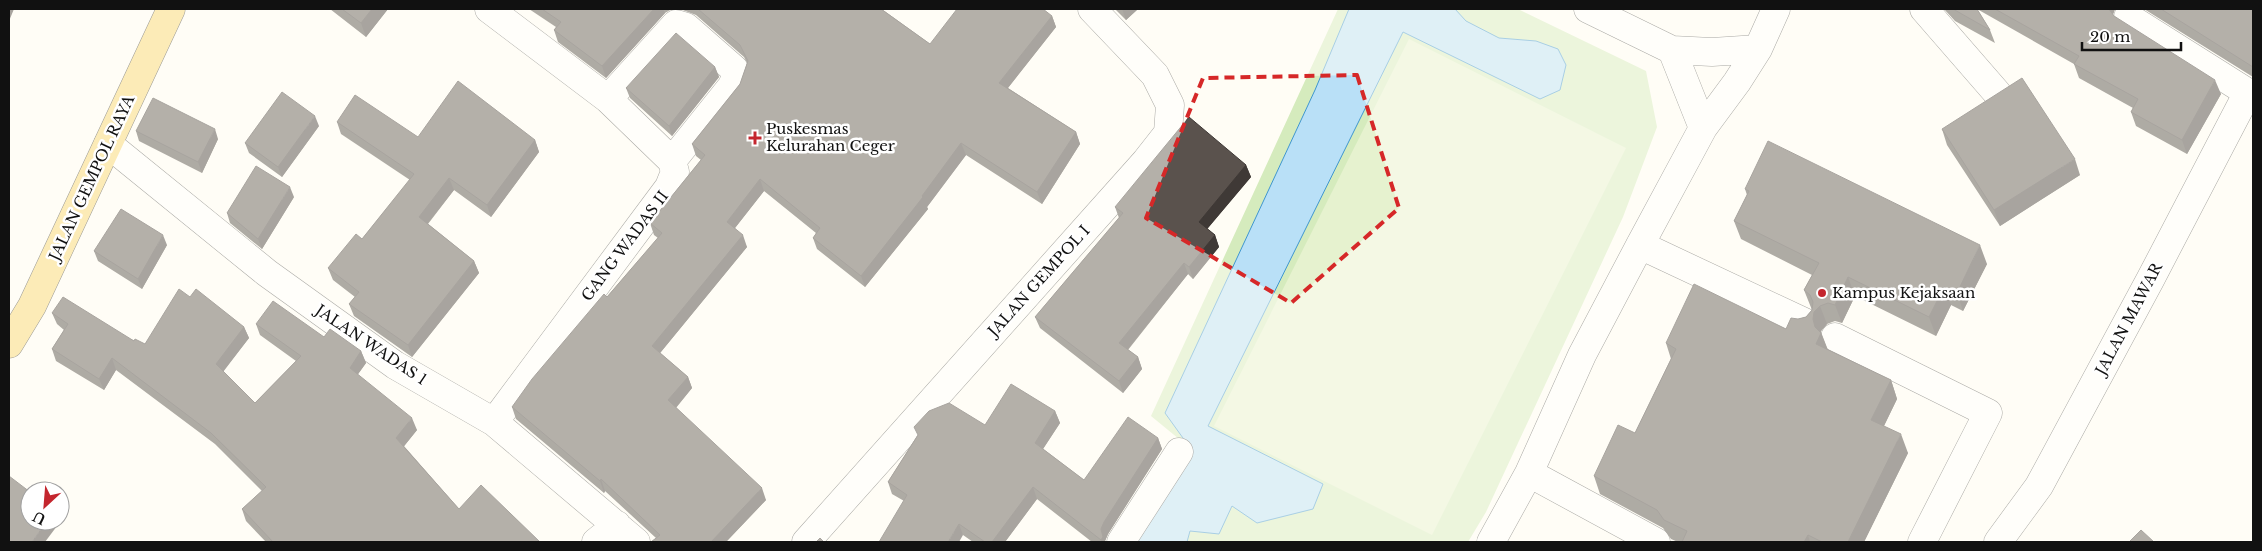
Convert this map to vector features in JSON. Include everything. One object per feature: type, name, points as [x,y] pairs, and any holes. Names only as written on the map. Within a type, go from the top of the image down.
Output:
[{"type":"main road","name":"JALAN GEMPOL RAYA","points":[[9,344],[32,306],[171,9]]},
{"type":"street","points":[[489,9],[608,99],[672,161],[732,86],[737,74],[734,69],[686,27],[683,16]]},
{"type":"street","name":"JALAN GEMPOL I","points":[[806,542],[1139,169],[1168,133],[1170,105],[1156,75],[1092,9]]},
{"type":"street","points":[[1588,9],[1672,50],[1712,52],[1758,49]]},
{"type":"street","points":[[1491,542],[1529,473],[1582,355],[1640,245],[1703,128],[1734,87],[1758,49],[1776,9]]},
{"type":"street","points":[[1924,9],[1997,93]]},
{"type":"street","points":[[608,99],[683,16]]},
{"type":"street","points":[[2128,17],[2252,94]]},
{"type":"street","points":[[1672,50],[1703,128]]},
{"type":"street","name":"JALAN MAWAR","points":[[1998,542],[2039,486],[2246,96],[2252,94]]},
{"type":"street","name":"JALAN WADAS 1","points":[[108,144],[267,273],[395,365],[494,422],[626,534]]},
{"type":"street","name":"GANG WADAS II","points":[[494,422],[669,187],[675,172],[672,161]]},
{"type":"street","points":[[1640,245],[1804,322]]},
{"type":"street","points":[[1835,337],[1988,413],[1922,542]]},
{"type":"street","points":[[1121,542],[1179,452]]},
{"type":"street","points":[[1529,473],[1656,542]]},
{"type":"street","points":[[596,542],[626,534]]},
{"type":"highlighted area","points":[[1357,75],[1399,208],[1291,303],[1146,218],[1203,78]]},
{"type":"green space","points":[[1338,9],[1518,9],[1646,71],[1657,127],[1623,217],[1486,512],[1468,542],[1124,542],[1179,439],[1151,416]]},
{"type":"green space","points":[[1409,39],[1626,148],[1432,535],[1214,426]]},
{"type":"water","points":[[1349,9],[1455,9],[1466,21],[1499,38],[1536,41],[1558,49],[1566,65],[1560,90],[1540,99],[1403,32],[1208,426],[1323,484],[1313,509],[1257,523],[1232,506],[1219,534],[1190,531],[1187,542],[1137,542],[1188,445],[1165,413],[1315,90]]},
{"type":"building","points":[[342,9],[372,9],[361,23]]},
{"type":"building","points":[[542,9],[654,9],[602,66],[554,30],[561,22]]},
{"type":"building","points":[[698,9],[881,9],[930,44],[957,9],[1043,9],[1052,16],[999,83],[1076,132],[1037,192],[961,143],[923,197],[861,276],[813,238],[820,228],[760,179],[727,222],[743,235],[652,346],[688,377],[668,400],[762,488],[711,542],[651,542],[660,535],[601,479],[600,481],[512,407],[532,379],[604,294],[607,297],[662,233],[650,223],[705,155],[692,144],[740,84],[748,61],[740,45]]},
{"type":"building","points":[[1953,9],[1977,9],[1990,30]]},
{"type":"building","points":[[1995,9],[2109,9],[2114,16],[2215,80],[2182,140],[2131,112],[2138,99],[2074,64],[2079,56]]},
{"type":"building","points":[[2161,9],[2253,9],[2253,67]]},
{"type":"building","points":[[676,33],[715,67],[669,126],[626,88]]},
{"type":"building","points":[[2022,78],[2075,159],[1994,210],[1942,129]]},
{"type":"building","points":[[458,81],[535,140],[487,205],[449,178],[419,217],[474,261],[408,345],[349,304],[359,292],[328,268],[356,234],[362,239],[414,174],[337,122],[355,95],[418,137]]},
{"type":"building","points":[[282,92],[315,116],[278,167],[245,143]]},
{"type":"building","points":[[153,98],[215,129],[198,162],[136,131]]},
{"type":"building","points":[[1189,117],[1246,165],[1199,222],[1215,235],[1189,267],[1184,263],[1119,343],[1138,357],[1119,381],[1035,317],[1123,213],[1115,207]]},
{"type":"building","points":[[1768,141],[1980,245],[1957,293],[1944,287],[1929,317],[1848,277],[1835,305],[1828,303],[1820,306],[1814,312],[1815,327],[1821,333],[1816,344],[1891,380],[1871,420],[1901,434],[1848,542],[1822,542],[1808,535],[1804,542],[1682,542],[1687,531],[1664,520],[1657,510],[1594,476],[1618,425],[1635,433],[1676,349],[1666,343],[1694,284],[1786,329],[1791,318],[1806,317],[1812,310],[1813,302],[1810,295],[1804,290],[1819,263],[1734,221],[1749,191],[1745,189]]},
{"type":"building","points":[[256,166],[290,187],[258,239],[227,213]]},
{"type":"building","points":[[121,209],[163,235],[138,279],[94,251]]},
{"type":"building","points":[[179,289],[190,297],[196,289],[244,327],[216,364],[255,403],[301,356],[256,324],[273,301],[324,337],[330,329],[361,351],[350,368],[412,418],[396,438],[459,509],[481,485],[540,542],[273,542],[242,509],[266,487],[211,433],[112,358],[99,379],[52,349],[68,324],[52,313],[63,297],[134,341],[135,339],[145,344]]},
{"type":"building","points":[[1011,384],[1055,411],[1035,443],[1084,480],[1128,417],[1158,438],[1104,522],[1101,529],[1103,537],[1101,540],[1033,487],[992,542],[985,542],[959,524],[948,542],[879,542],[907,495],[888,482],[918,435],[914,427],[929,411],[949,403],[985,425]]},
{"type":"building","points":[[9,476],[20,484],[20,531],[40,531],[32,542],[9,542]]},
{"type":"building","points":[[2141,530],[2154,542],[2129,542]]},
{"type":"building","points":[[820,538],[824,542],[816,542]]},
{"type":"place","name":"Puskesmas Kelurahan Ceger","points":[[755,138]]},
{"type":"place","name":"Kampus Kejaksaan","points":[[1822,293]]}]
